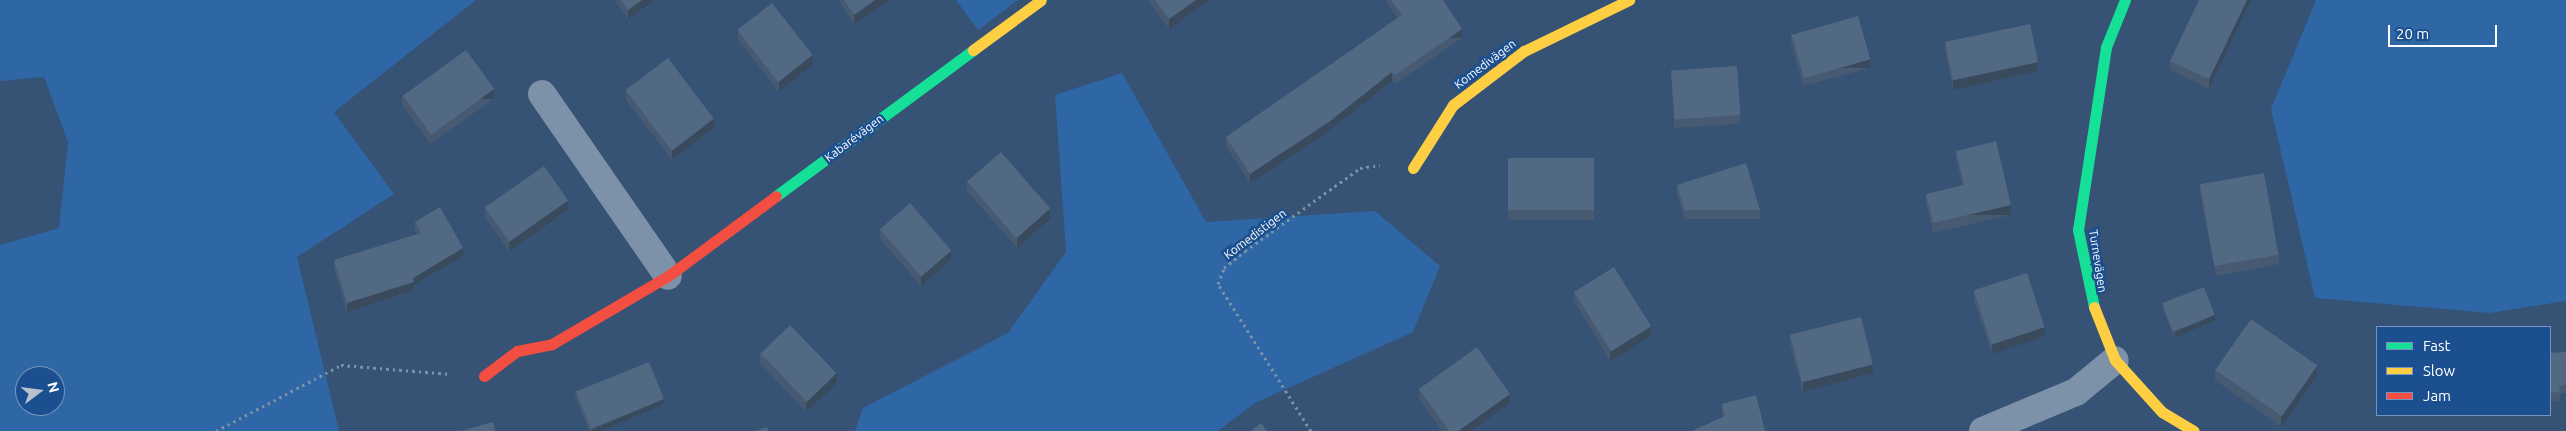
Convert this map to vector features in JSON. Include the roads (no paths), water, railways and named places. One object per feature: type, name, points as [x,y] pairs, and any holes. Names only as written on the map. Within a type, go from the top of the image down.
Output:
[{"type":"street","name":"Kabarévägen","points":[[484,376],[517,351],[552,344],[668,276],[1041,0]]},
{"type":"street","name":"Komedivägen","points":[[1413,168],[1453,105],[1524,51],[1629,0]]},
{"type":"street","name":"Turnevägen","points":[[2125,0],[2106,47],[2078,230],[2090,298],[2115,360],[2162,412],[2194,431]]},
{"type":"street","points":[[542,94],[668,276]]},
{"type":"street","points":[[1983,431],[2076,392],[2115,360]]}]
